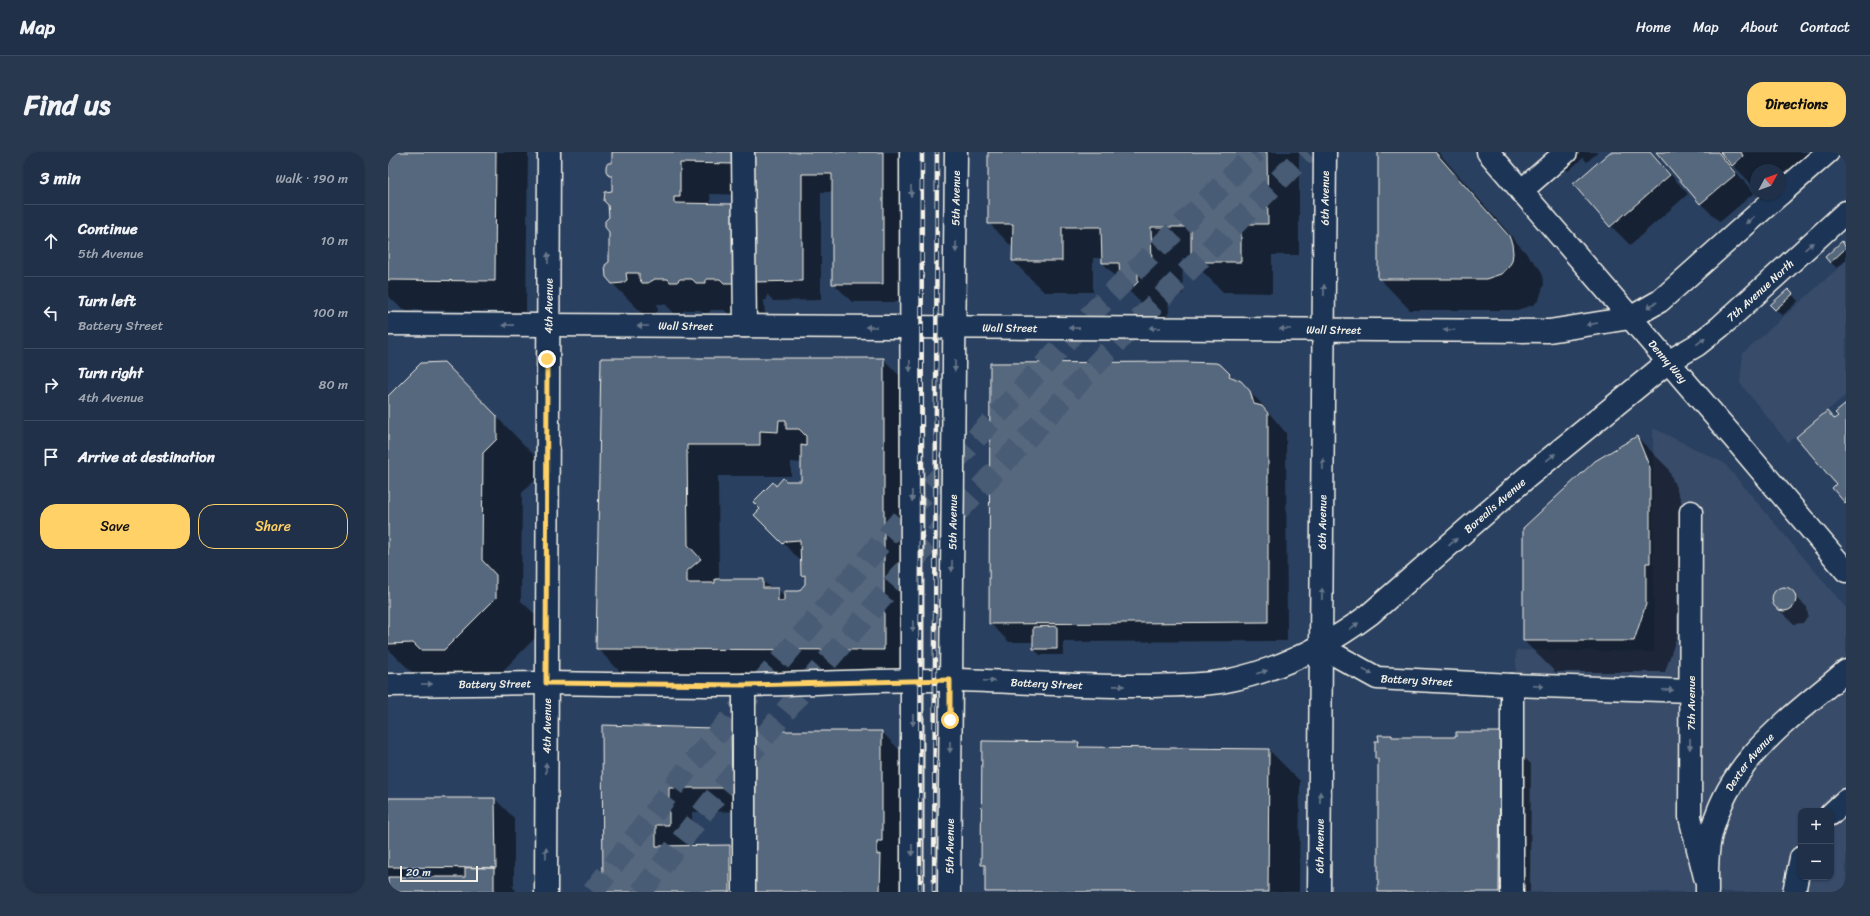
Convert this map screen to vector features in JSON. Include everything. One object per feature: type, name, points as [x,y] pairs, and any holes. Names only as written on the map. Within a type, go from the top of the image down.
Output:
[{"type":"main road","name":"4th Avenue","points":[[546,892],[547,325],[549,152]]},
{"type":"main road","points":[[743,152],[745,326]]},
{"type":"main road","points":[[911,152],[910,328],[914,681],[912,892]]},
{"type":"main road","name":"5th Avenue","points":[[949,892],[950,680],[956,327],[956,152]]},
{"type":"main road","name":"6th Avenue","points":[[1319,892],[1325,152]]},
{"type":"main road","name":"Denny Way","points":[[1488,152],[1846,571]]},
{"type":"main road","points":[[1522,191],[1566,152]]},
{"type":"main road","points":[[1786,189],[1828,152]]},
{"type":"main road","points":[[1630,318],[1660,301],[1773,200]]},
{"type":"main road","name":"7th Avenue North","points":[[1668,362],[1697,345],[1721,326],[1846,212]]},
{"type":"main road","name":"Wall Street","points":[[388,324],[1549,331],[1630,318]]},
{"type":"main road","name":"Borealis Avenue","points":[[1321,647],[1344,634],[1370,614],[1526,478],[1668,362]]},
{"type":"main road","name":"7th Avenue","points":[[1691,512],[1690,817],[1707,888]]},
{"type":"main road","name":"Battery Street","points":[[388,685],[546,683],[744,685],[950,680],[1120,686],[1202,684],[1224,681],[1269,670],[1321,647],[1378,678],[1512,685],[1691,691]]},
{"type":"main road","name":"Dexter Avenue","points":[[1707,888],[1707,860],[1710,835],[1717,811],[1727,789],[1756,749],[1846,671]]},
{"type":"main road","points":[[744,685],[744,892]]},
{"type":"main road","points":[[1512,685],[1512,892]]},
{"type":"main road","points":[[1834,811],[1846,800]]},
{"type":"main road","points":[[1794,892],[1798,873]]},
{"type":"shaded area","points":[[1846,261],[1846,395],[1788,443],[1740,383],[1743,353]]},
{"type":"shaded area","points":[[1653,428],[1724,463],[1846,608],[1846,892],[1516,892],[1516,650],[1654,652]]},
{"type":"building","points":[[388,152],[496,152],[495,281],[388,280]]},
{"type":"building","points":[[612,152],[734,152],[734,164],[680,163],[680,197],[674,197],[674,203],[733,204],[734,283],[724,283],[720,279],[706,279],[706,283],[696,283],[692,279],[680,279],[677,282],[670,282],[668,279],[655,279],[648,283],[642,283],[639,278],[639,273],[626,273],[627,280],[623,283],[612,284],[606,277],[605,265],[609,262],[609,232],[605,227],[605,221],[609,217],[608,205],[604,201],[605,192],[612,191],[612,176],[609,176],[606,171],[606,166],[608,163],[612,163]]},
{"type":"building","points":[[753,152],[883,152],[883,284],[832,284],[832,174],[802,174],[802,281],[753,282]]},
{"type":"building","points":[[988,152],[1267,152],[1268,224],[1241,224],[1241,262],[1191,262],[1191,227],[1151,227],[1152,263],[1138,263],[1138,282],[1132,288],[1122,287],[1120,282],[1119,263],[1102,263],[1101,227],[1062,227],[1062,261],[1012,261],[1013,224],[988,224]]},
{"type":"building","points":[[1378,152],[1435,152],[1509,236],[1513,253],[1512,261],[1508,268],[1501,274],[1486,279],[1378,279]]},
{"type":"building","points":[[1610,152],[1650,152],[1670,175],[1610,227],[1573,184]]},
{"type":"building","points":[[1656,152],[1718,152],[1736,174],[1700,204]]},
{"type":"building","points":[[1720,152],[1741,152],[1743,156],[1732,166]]},
{"type":"building","points":[[1842,241],[1846,248],[1830,263],[1825,257]]},
{"type":"building","points":[[1788,289],[1793,294],[1775,310],[1770,305]]},
{"type":"building","points":[[601,358],[884,358],[884,650],[596,649]],"holes":[[[779,420],[786,420],[786,429],[799,429],[806,436],[806,446],[801,445],[801,481],[786,481],[783,478],[776,486],[773,482],[753,502],[760,509],[754,515],[783,544],[786,541],[800,540],[801,576],[805,575],[805,584],[799,591],[784,591],[784,601],[778,601],[778,588],[763,588],[763,579],[715,579],[715,583],[687,583],[687,571],[701,559],[688,545],[687,445],[760,445],[760,431],[778,432]]]},
{"type":"building","points":[[444,362],[497,416],[497,439],[483,453],[482,560],[496,575],[496,598],[444,650],[420,650],[413,643],[388,644],[388,396],[421,363]]},
{"type":"building","points":[[990,363],[1216,363],[1221,365],[1230,374],[1229,376],[1241,381],[1250,391],[1254,404],[1262,406],[1268,413],[1268,622],[989,624]]},
{"type":"building","points":[[1846,404],[1846,504],[1832,488],[1836,484],[1796,437],[1827,411],[1834,419],[1838,416],[1835,413]]},
{"type":"building","points":[[1637,436],[1650,468],[1650,563],[1646,563],[1646,604],[1634,641],[1523,641],[1523,528],[1595,461]]},
{"type":"building","points":[[1784,587],[1793,590],[1796,599],[1793,608],[1784,611],[1775,608],[1772,599],[1775,590]]},
{"type":"building","points":[[1057,626],[1057,649],[1033,649],[1033,627]]},
{"type":"building","points":[[602,725],[714,728],[714,725],[731,725],[732,788],[669,788],[669,825],[656,825],[656,846],[730,845],[730,892],[603,892]]},
{"type":"building","points":[[756,731],[882,731],[882,841],[877,841],[877,855],[881,854],[880,892],[755,892]]},
{"type":"building","points":[[1456,732],[1500,732],[1499,892],[1378,892],[1378,759],[1375,759],[1375,741],[1379,741],[1378,735],[1392,735],[1392,737],[1456,737]]},
{"type":"building","points":[[982,741],[1079,742],[1078,747],[1269,749],[1268,892],[985,892],[985,865],[981,865]]},
{"type":"building","points":[[388,798],[495,798],[496,868],[388,867]]},
{"type":"building","points":[[465,867],[494,868],[494,892],[388,892],[388,877],[465,877]]},
{"type":"tunnel","points":[[593,892],[689,767],[913,506],[1098,307],[1256,152]]},
{"type":"tunnel","points":[[641,892],[711,802],[816,674],[932,539],[1118,341],[1307,152]]},
{"type":"railway","points":[[920,892],[922,152]]},
{"type":"railway","points":[[934,892],[937,152]]},
{"type":"route","points":[[547,359],[546,683],[744,685],[950,680],[950,720]]}]
